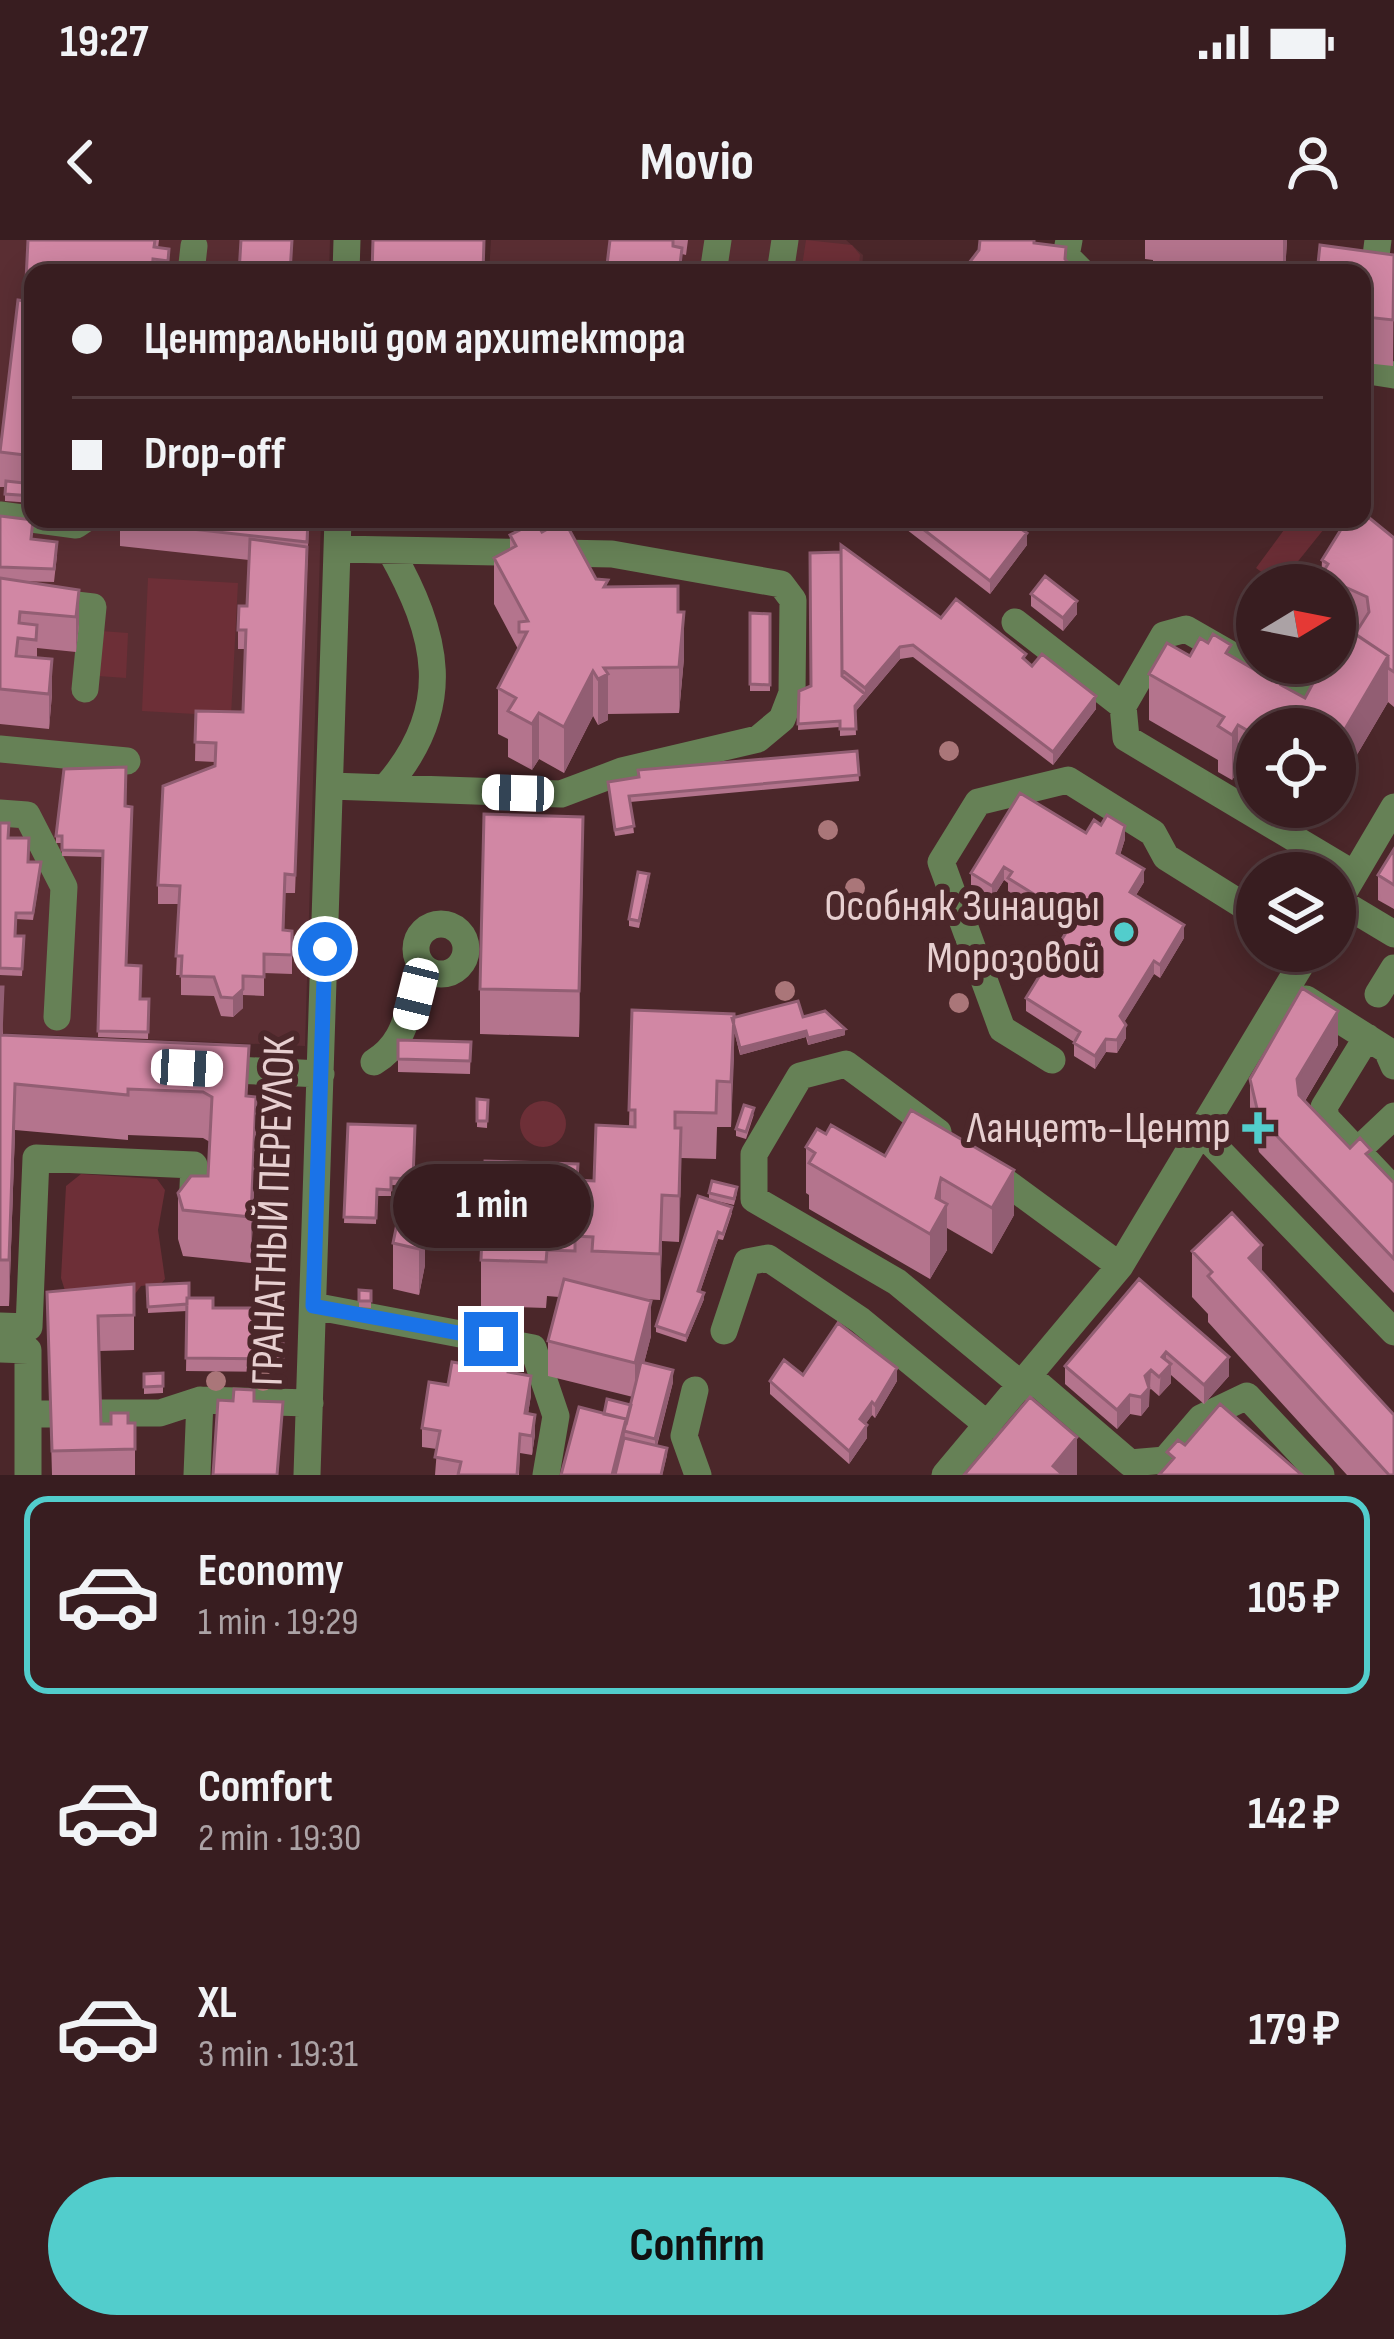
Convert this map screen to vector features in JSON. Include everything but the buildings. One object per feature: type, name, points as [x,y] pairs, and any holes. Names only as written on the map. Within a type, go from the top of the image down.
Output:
[{"type":"street","points":[[1372,287],[1378,240]]},
{"type":"street","name":"ГРАНАТНЫЙ ПЕРЕУЛОК","points":[[307,1475],[338,528]]},
{"type":"street","points":[[330,786],[561,794],[622,771],[758,739],[782,719],[792,693],[793,600],[781,584],[612,554],[337,549]]},
{"type":"street","points":[[386,787],[406,765],[421,731],[435,664],[426,624],[390,550]]},
{"type":"street","points":[[0,596],[93,607],[85,689]]},
{"type":"street","points":[[1015,622],[1123,706]]},
{"type":"street","points":[[1308,699],[1186,629],[1164,635],[1123,706],[1126,738],[1317,852]]},
{"type":"street","points":[[0,749],[127,761]]},
{"type":"street","points":[[1052,1060],[1002,1029],[940,862],[978,802],[1068,780],[1153,833],[1166,857],[1236,901]]},
{"type":"street","points":[[1356,871],[1394,807]]},
{"type":"street","points":[[0,813],[27,814],[64,887],[58,1017]]},
{"type":"street","points":[[1356,914],[1394,934]]},
{"type":"street","points":[[1378,994],[1394,968]]},
{"type":"street","points":[[187,1068],[386,1062],[409,1022],[427,969]]},
{"type":"street","points":[[945,1475],[1015,1405],[1120,1266],[1296,972]]},
{"type":"street","points":[[1287,987],[1386,1049],[1324,1107],[1326,1118],[1394,1190]]},
{"type":"street","points":[[1015,1405],[897,1282],[754,1199],[754,1154],[800,1076],[846,1064],[1120,1266]]},
{"type":"street","points":[[1357,1151],[1394,1116]]},
{"type":"street","points":[[1201,1132],[1394,1332]]},
{"type":"street","points":[[0,1326],[29,1327],[36,1158],[93,1150],[194,1165],[192,1209]]},
{"type":"street","points":[[724,1331],[747,1262],[768,1258],[860,1320],[1130,1463],[1165,1460],[1201,1418],[1246,1396],[1321,1475]]},
{"type":"street","points":[[313,1306],[533,1348],[556,1416],[546,1475]]},
{"type":"street","points":[[0,1348],[28,1349],[39,1414],[28,1475]]},
{"type":"street","points":[[695,1390],[684,1436],[698,1475]]},
{"type":"street","points":[[197,1475],[200,1400]]},
{"type":"street","points":[[100,1413],[160,1413],[200,1400],[310,1403]]},
{"type":"shaded area","points":[[0,240],[330,240],[329,264],[24,264],[24,528],[321,528],[305,1046],[0,1033]]},
{"type":"shaded area","points":[[491,240],[846,240],[863,255],[862,264],[490,264]]},
{"type":"shaded area","points":[[806,240],[852,245],[860,255],[859,264],[802,264]]},
{"type":"shaded area","points":[[530,528],[702,528],[701,529]]},
{"type":"shaded area","points":[[1285,528],[1325,528],[1296,564],[1259,564]]},
{"type":"shaded area","points":[[148,578],[238,583],[231,716],[142,711]]},
{"type":"shaded area","points":[[101,631],[128,633],[126,678],[98,676]]},
{"type":"shaded area","points":[[543,1101],[559,1108],[566,1124],[559,1140],[543,1147],[527,1140],[520,1124],[527,1108]]},
{"type":"shaded area","points":[[81,1174],[157,1179],[165,1190],[158,1230],[165,1279],[161,1284],[141,1286],[129,1302],[66,1294],[61,1278],[66,1186]]},
{"type":"place","name":"Особняк Зинаиды Морозовой","points":[[1124,932]]},
{"type":"place","name":"Ланцетъ-Центр","points":[[1258,1128]]},
{"type":"route","points":[[325,949],[313,1306],[491,1339]]}]
